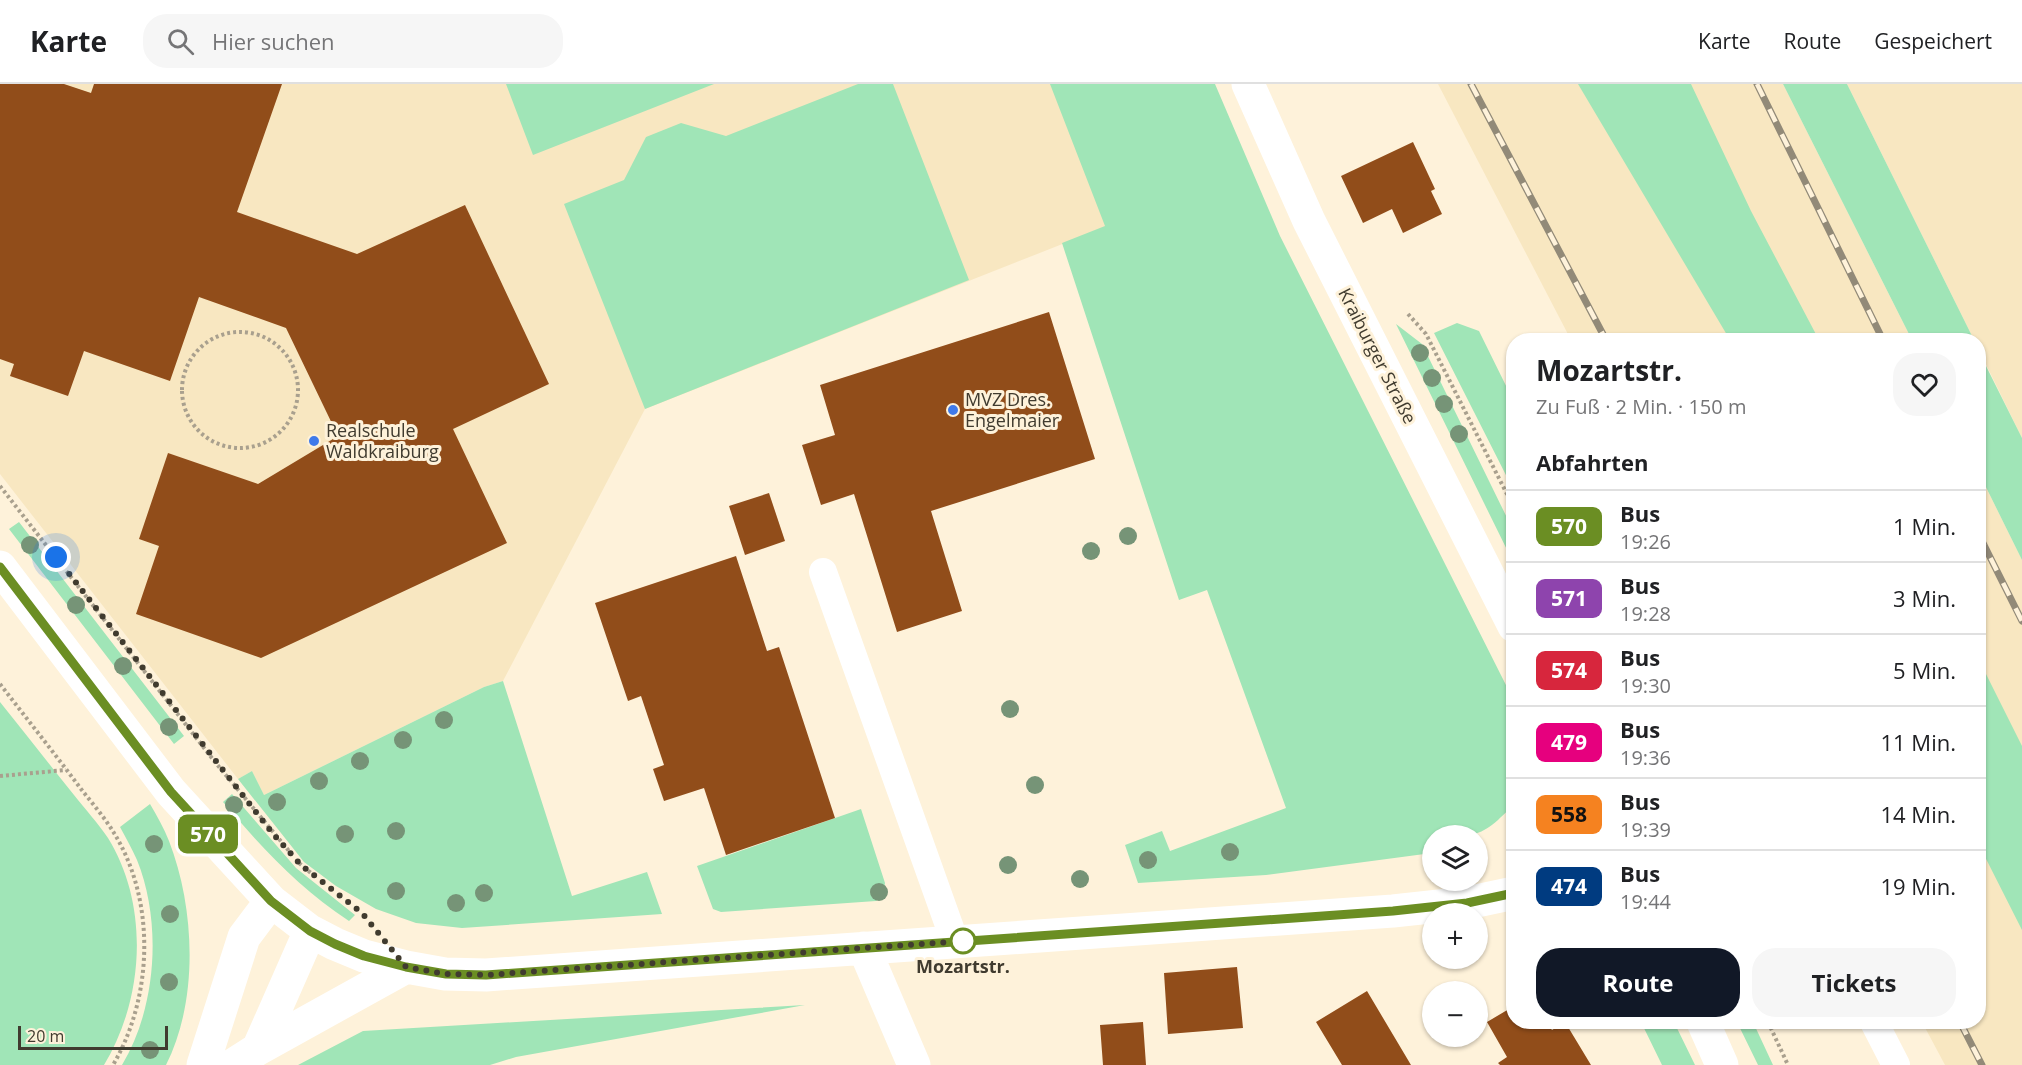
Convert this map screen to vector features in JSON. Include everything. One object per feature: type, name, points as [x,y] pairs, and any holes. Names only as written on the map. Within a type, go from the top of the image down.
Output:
[{"type":"street","name":"Kraiburger Straße","points":[[1248,84],[1309,221],[1506,610]]},
{"type":"street","points":[[0,567],[171,792],[271,901],[310,931],[364,956],[406,967],[446,974],[486,975],[1393,911],[1467,903],[1506,895]]},
{"type":"street","points":[[202,1065],[244,937],[271,901]]},
{"type":"street","points":[[245,1057],[310,931]]},
{"type":"street","points":[[864,948],[914,1065]]},
{"type":"street","points":[[245,1057],[406,967]]},
{"type":"street","points":[[1706,1029],[1722,1065]]},
{"type":"lane","points":[[823,572],[955,942]]},
{"type":"lane","points":[[1878,1029],[1896,1065]]},
{"type":"path","points":[[245,332],[266,337],[283,350],[294,369],[298,390],[294,410],[283,429],[267,441],[247,447],[226,447],[207,438],[192,423],[184,407],[182,388],[185,370],[193,354],[207,342],[224,334],[245,332]]},
{"type":"path","points":[[0,486],[274,835],[301,865],[317,878]]},
{"type":"path","points":[[0,684],[115,833],[138,893],[144,926],[144,961],[139,1000],[131,1029],[113,1065]]},
{"type":"path","points":[[0,776],[67,770]]},
{"type":"path","points":[[1771,1029],[1788,1065]]},
{"type":"shaded area","name":"Realschule Waldkraiburg","points":[[0,84],[1102,84],[1151,209],[645,409],[503,681],[484,687],[264,795],[252,771],[238,779],[0,474]]},
{"type":"shaded area","points":[[1438,84],[1783,84],[1908,333],[1567,333]]},
{"type":"shaded area","points":[[1847,84],[2022,84],[2022,438],[1986,364],[1986,333],[1971,333]]},
{"type":"shaded area","points":[[1986,487],[2022,560],[2022,1065],[1945,1065],[1926,1029],[1986,1029]]},
{"type":"green space","points":[[506,84],[714,84],[533,155]]},
{"type":"green space","points":[[858,84],[893,84],[969,280],[645,409],[564,204],[624,180],[646,137],[681,123],[726,136]]},
{"type":"green space","points":[[1050,84],[1215,84],[1280,236],[1506,685],[1506,813],[1490,826],[1422,825],[1422,854],[1266,875],[1138,883],[1125,845],[1162,831],[1170,851],[1286,808],[1207,590],[1179,600],[1062,243],[1105,226]]},
{"type":"green space","points":[[1578,84],[1691,84],[1751,211],[1815,333],[1726,333]]},
{"type":"green space","points":[[1783,84],[1847,84],[1971,333],[1908,333]]},
{"type":"green space","points":[[1457,323],[1479,331],[1506,386],[1506,475],[1434,333]]},
{"type":"green space","points":[[1396,324],[1422,344],[1506,516],[1506,548]]},
{"type":"green space","points":[[1986,366],[2022,438],[2022,560],[1986,487]]},
{"type":"green space","points":[[19,522],[184,736],[174,744],[9,529]]},
{"type":"green space","points":[[1986,674],[2022,746],[2022,930],[1986,859]]},
{"type":"green space","points":[[503,681],[572,896],[647,872],[662,914],[462,928],[416,923],[376,909],[336,886],[304,862],[238,779],[252,771],[264,795],[484,687]]},
{"type":"green space","points":[[0,702],[108,838],[122,865],[131,893],[136,922],[137,952],[134,982],[117,1039],[104,1065],[0,1065]]},
{"type":"green space","points":[[232,794],[296,868],[355,915],[349,921],[297,881],[252,835],[223,802]]},
{"type":"green space","points":[[150,804],[169,841],[184,895],[190,954],[188,983],[177,1039],[166,1065],[122,1065],[143,1017],[149,991],[152,937],[145,884],[137,860],[120,827]]},
{"type":"green space","points":[[861,809],[885,883],[883,896],[876,901],[721,912],[713,909],[697,866]]},
{"type":"green space","points":[[805,1005],[516,1057],[490,1065],[298,1065],[363,1031]]},
{"type":"green space","points":[[1644,1029],[1677,1029],[1695,1065],[1662,1065]]},
{"type":"green space","points":[[1740,1029],[1756,1029],[1773,1065],[1758,1065]]},
{"type":"building","points":[[0,84],[64,84],[91,93],[94,84],[282,84],[237,212],[357,254],[465,205],[549,384],[453,429],[507,543],[261,658],[136,614],[159,546],[139,539],[168,453],[258,484],[338,436],[286,328],[199,297],[170,381],[84,351],[68,396],[10,376],[14,364],[0,359]]},
{"type":"building","points":[[1413,142],[1435,189],[1431,191],[1442,214],[1403,233],[1392,209],[1363,223],[1341,176]]},
{"type":"building","name":"MVZ Dres. Engelmaier","points":[[1049,312],[1095,459],[931,511],[962,611],[897,632],[854,494],[821,505],[802,445],[835,435],[820,385]]},
{"type":"building","points":[[769,493],[785,541],[745,555],[729,506]]},
{"type":"building","points":[[736,556],[767,651],[779,647],[835,818],[726,855],[704,788],[664,801],[653,769],[664,765],[641,696],[628,701],[595,603]]},
{"type":"building","points":[[1237,967],[1243,1028],[1168,1034],[1164,973]]},
{"type":"building","points":[[1367,991],[1411,1065],[1342,1065],[1316,1022]]},
{"type":"building","points":[[1506,1011],[1506,1029],[1569,1029],[1591,1065],[1500,1065],[1498,1063],[1507,1057],[1488,1024],[1488,1021]]},
{"type":"building","points":[[1143,1022],[1146,1065],[1103,1065],[1100,1025]]},
{"type":"railway","points":[[1471,84],[1602,333]]},
{"type":"railway","points":[[1757,84],[1880,333]]},
{"type":"railway","points":[[1986,549],[2022,621]]},
{"type":"railway","points":[[1964,1029],[1982,1065]]},
{"type":"bus line","name":"570","points":[[0,567],[171,792],[240,870],[271,901],[310,931],[335,944],[364,956],[406,967],[446,974],[486,975],[700,962],[1134,928],[1393,911],[1467,903],[1506,895]]},
{"type":"place","name":"MVZ Dres. Engelmaier","points":[[953,410]]},
{"type":"place","name":"Realschule Waldkraiburg","points":[[314,441]]},
{"type":"place","name":"Mozartstr.","points":[[963,941]]},
{"type":"route","points":[[56,557],[274,835],[301,865],[362,913],[406,967],[446,974],[486,975],[700,962],[963,941]]}]
